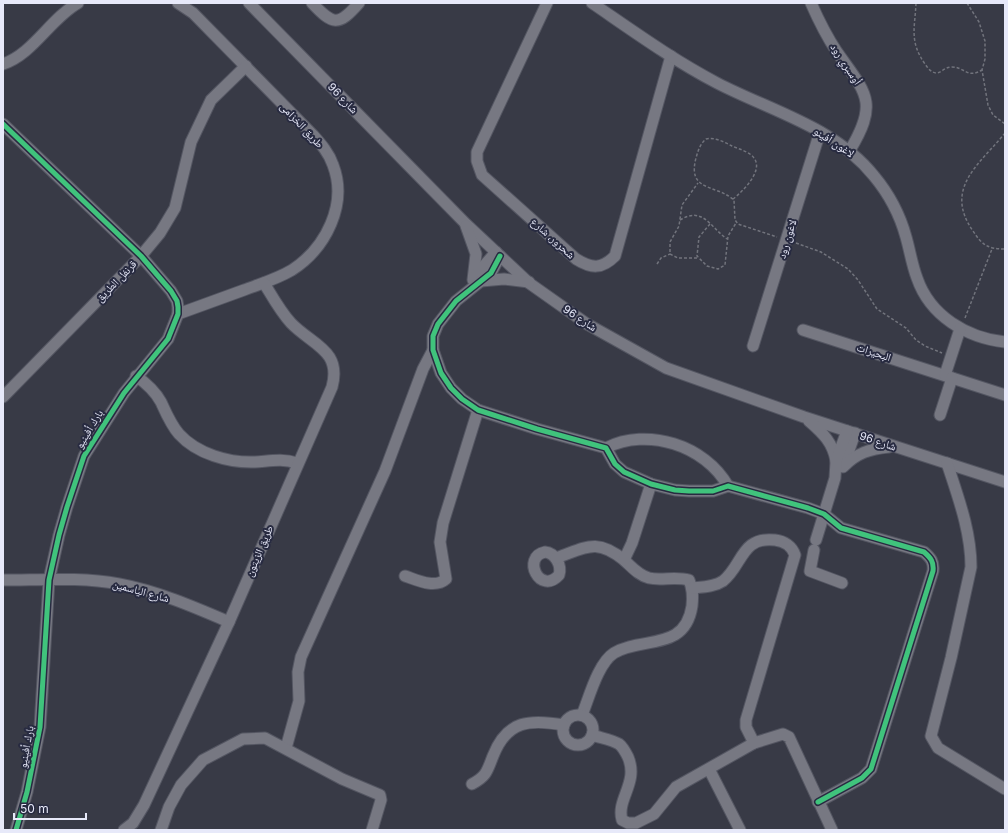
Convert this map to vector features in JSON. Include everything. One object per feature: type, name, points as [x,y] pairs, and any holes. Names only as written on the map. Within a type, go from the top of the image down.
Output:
[{"type":"street","points":[[3,64],[22,54],[61,15],[78,3]]},
{"type":"street","name":"طريق الخزامى","points":[[178,3],[193,13],[323,146],[333,164],[338,184],[338,201],[334,217],[324,238],[316,248],[293,269],[264,282],[178,314]]},
{"type":"street","name":"شارع 96","points":[[249,3],[466,224],[530,282],[587,324],[666,368],[804,417],[1005,482]]},
{"type":"street","points":[[312,3],[326,17],[339,20],[347,16],[359,3]]},
{"type":"street","name":"شحرور، شارع","points":[[547,3],[477,152],[477,161],[482,175],[576,259],[585,265],[595,267],[608,263],[615,256],[671,56]]},
{"type":"street","name":"لاغون أفينو","points":[[592,3],[671,56],[718,83],[820,132],[850,150],[875,177],[896,211],[906,236],[917,278],[926,296],[939,312],[960,329],[984,339],[1005,342]]},
{"type":"street","name":"أوسبري رود","points":[[811,3],[837,52],[859,81],[865,94],[866,102],[862,130],[850,150]]},
{"type":"street","name":"قرنفل الطريق","points":[[3,397],[141,256],[163,229],[175,208],[191,142],[211,100],[246,66]]},
{"type":"street","points":[[3,124],[141,256],[171,291],[177,302],[178,314]]},
{"type":"street","name":"لاغون رود","points":[[754,346],[820,132]]},
{"type":"street","points":[[466,224],[476,254],[474,283]]},
{"type":"street","points":[[498,254],[491,273],[474,283],[448,309],[438,324],[433,336],[433,350],[441,372],[451,388],[462,399],[478,410],[606,448],[621,440],[642,438],[666,441],[684,447],[702,457],[716,469],[728,486]]},
{"type":"street","points":[[474,283],[504,279],[530,282]]},
{"type":"street","name":"طريق الزيتون","points":[[124,830],[133,823],[144,805],[229,622],[297,463],[332,387],[335,375],[334,364],[330,356],[324,349],[304,335],[290,321],[264,282]]},
{"type":"street","name":"بارك أفينيو","points":[[16,830],[30,779],[40,727],[49,580],[59,535],[84,456],[104,422],[136,376],[168,339],[178,314]]},
{"type":"street","points":[[940,415],[951,356],[960,329]]},
{"type":"street","name":"البحيرات","points":[[803,330],[1005,395]]},
{"type":"street","points":[[286,748],[299,701],[298,672],[301,658],[385,471],[423,369],[433,350]]},
{"type":"street","points":[[136,376],[155,393],[178,434],[201,450],[235,461],[254,462],[278,459],[297,463]]},
{"type":"street","points":[[405,576],[433,584],[442,583],[446,579],[440,542],[442,530],[478,410]]},
{"type":"street","points":[[804,417],[824,434],[831,444],[840,464]]},
{"type":"street","points":[[842,583],[810,572],[815,545],[824,514],[851,432]]},
{"type":"street","points":[[840,464],[872,448],[894,446]]},
{"type":"street","points":[[606,448],[612,460],[624,472],[652,484],[675,490],[689,491],[713,491],[728,486],[824,514],[841,528],[924,552],[930,557],[934,564],[933,571],[871,769],[862,778],[818,802]]},
{"type":"street","points":[[947,463],[966,524],[971,553],[971,566],[951,658],[931,736],[938,748],[1005,789]]},
{"type":"street","points":[[624,560],[632,543],[652,484]]},
{"type":"street","points":[[693,588],[713,586],[723,580],[746,549],[760,540],[780,540],[788,544],[795,555],[746,720],[746,727],[754,743]]},
{"type":"street","points":[[556,558],[587,546],[596,545],[604,547],[624,560],[640,574],[650,578],[680,577],[689,580],[693,588],[691,611],[683,627],[670,639],[630,646],[613,653],[602,666],[582,715]]},
{"type":"street","name":"شارع الياسمين","points":[[3,580],[89,580],[120,584],[166,597],[229,622]]},
{"type":"street","points":[[582,715],[592,723],[592,735],[587,742],[578,745],[573,744],[566,738],[563,729],[564,725],[571,716],[582,715]]},
{"type":"street","points":[[472,784],[483,778],[488,771],[500,741],[506,733],[515,726],[527,722],[564,725]]},
{"type":"street","points":[[592,735],[619,744],[628,756],[632,776],[620,813],[622,820],[628,823],[636,823],[654,814],[676,788],[754,743],[783,734],[789,737],[832,830]]},
{"type":"street","points":[[161,830],[169,807],[182,785],[204,760],[243,739],[265,738],[342,779],[380,795],[381,800],[372,830]]},
{"type":"street","points":[[709,770],[740,830]]},
{"type":"path","points":[[916,3],[913,30],[916,48],[931,71],[937,74],[947,68],[953,67],[963,72],[973,74],[982,70]]},
{"type":"path","points":[[967,3],[979,22],[984,35],[986,53],[982,70],[990,110],[1005,124]]},
{"type":"path","points":[[1005,133],[967,178],[962,192],[964,212],[970,227],[979,239],[992,249],[1005,249]]},
{"type":"path","points":[[670,254],[678,258],[697,258],[712,268],[722,269],[725,265],[727,239],[736,222],[736,204],[733,199],[698,183],[695,176],[694,166],[700,144],[708,138],[724,142],[751,155],[756,163],[756,170],[746,188],[733,199]]},
{"type":"path","points":[[670,254],[670,242],[677,230],[682,205],[698,183]]},
{"type":"path","points":[[680,220],[689,215],[697,215],[727,239]]},
{"type":"path","points":[[736,222],[741,226],[817,250],[848,269],[858,280],[870,301],[882,314],[906,328],[916,340],[925,346],[951,356]]},
{"type":"path","points":[[697,258],[696,248],[699,237],[710,224]]},
{"type":"path","points":[[960,329],[992,249]]},
{"type":"path","points":[[657,264],[661,258],[670,254]]},
{"type":"cycle path","points":[[3,124],[141,256],[171,291],[177,301],[178,307],[178,314],[168,339],[124,393],[84,456],[67,507],[49,580],[40,727],[27,792],[16,830]]},
{"type":"cycle path","points":[[500,256],[491,273],[456,301],[438,324],[433,336],[433,350],[441,373],[451,388],[462,399],[478,410],[537,429],[606,448],[615,464],[624,472],[651,484],[675,490],[689,491],[713,491],[728,486],[808,508],[824,514],[841,528],[924,552],[932,560],[933,571],[871,769],[862,778],[818,802]]}]
